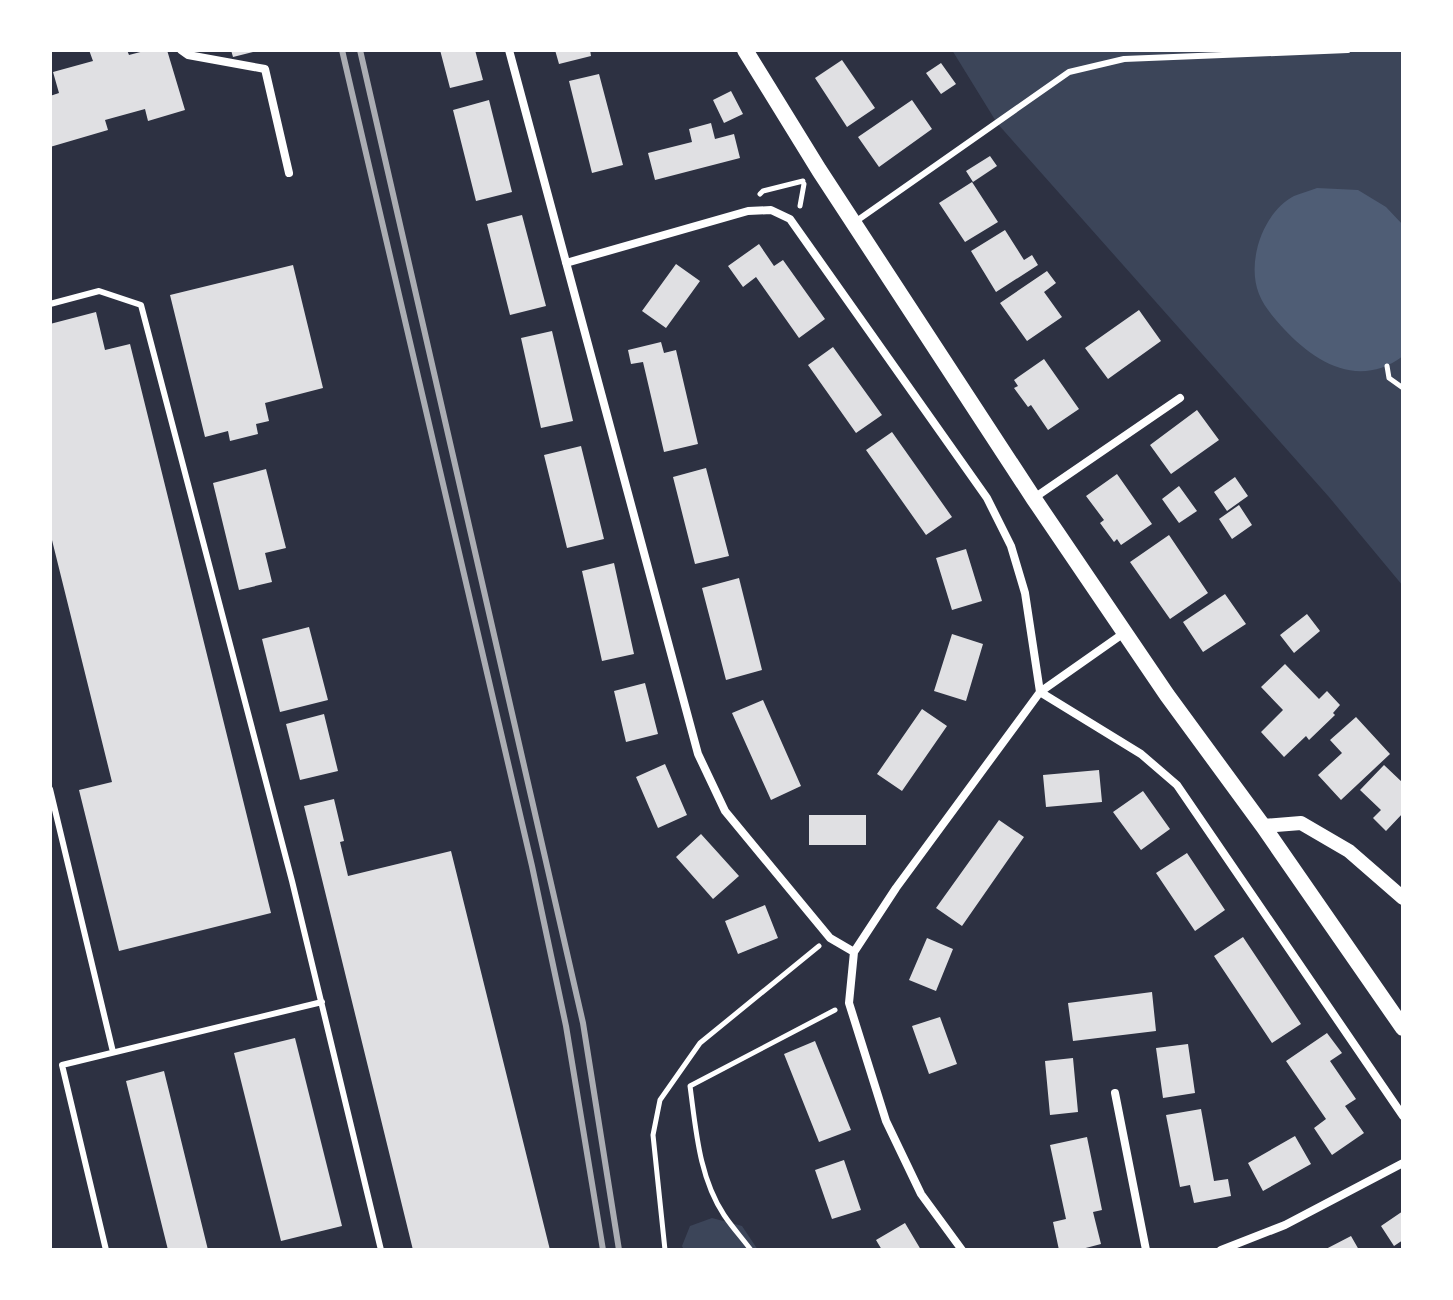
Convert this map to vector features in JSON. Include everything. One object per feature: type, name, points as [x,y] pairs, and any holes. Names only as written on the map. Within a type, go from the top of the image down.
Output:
[{"type":"main road","points":[[745,50],[819,170],[1034,499],[1167,695],[1263,826],[1403,1028]]},
{"type":"street","points":[[181,50],[188,55],[265,69],[289,173]]},
{"type":"street","points":[[509,50],[698,754],[725,811],[830,938],[854,952]]},
{"type":"street","points":[[566,263],[748,211],[771,210],[790,219],[987,498],[1011,546],[1025,593],[1040,692],[1141,754],[1177,785],[1403,1116]]},
{"type":"street","points":[[1034,499],[1180,398]]},
{"type":"street","points":[[962,1250],[921,1194],[886,1121],[849,1003],[854,952],[896,888],[1040,692],[1125,633]]},
{"type":"street","points":[[1263,826],[1301,823],[1349,851],[1403,898]]},
{"type":"street","points":[[1115,1093],[1146,1250]]},
{"type":"street","points":[[1221,1250],[1285,1225],[1403,1163]]},
{"type":"lane","points":[[855,222],[1069,72],[1124,59],[1348,50]]},
{"type":"lane","points":[[50,304],[99,291],[141,305],[322,1002],[381,1250]]},
{"type":"lane","points":[[50,789],[113,1052]]},
{"type":"lane","points":[[106,1250],[62,1065],[322,1002]]},
{"type":"path","points":[[748,211],[763,191],[804,180],[819,170]]},
{"type":"path","points":[[790,219],[800,208],[804,180]]},
{"type":"path","points":[[1387,366],[1389,378],[1403,388]]},
{"type":"path","points":[[665,1250],[653,1135],[660,1100],[700,1043],[830,938]]},
{"type":"path","points":[[751,1250],[723,1213],[706,1179],[698,1148],[690,1086],[849,1003]]},
{"type":"shaded area","points":[[952,50],[1403,50],[1403,586],[1329,497],[997,123]]},
{"type":"shaded area","points":[[1317,188],[1358,190],[1386,207],[1403,225],[1403,356],[1387,366],[1354,371],[1324,361],[1284,329],[1259,294],[1256,253],[1266,226],[1283,203]]},
{"type":"shaded area","points":[[712,1218],[742,1226],[758,1250],[684,1250],[682,1246],[690,1226]]},
{"type":"building","points":[[89,50],[127,50],[129,55],[148,50],[167,50],[185,110],[148,121],[145,109],[105,120],[108,130],[50,147],[50,96],[59,93],[53,72],[93,61]]},
{"type":"building","points":[[231,50],[257,50],[257,51],[233,57]]},
{"type":"building","points":[[440,50],[475,50],[483,80],[450,88]]},
{"type":"building","points":[[555,50],[590,50],[591,56],[559,64]]},
{"type":"building","points":[[842,60],[875,108],[847,127],[815,78]]},
{"type":"building","points":[[941,63],[956,84],[941,94],[926,73]]},
{"type":"building","points":[[599,74],[623,165],[592,173],[569,81]]},
{"type":"building","points":[[731,91],[743,114],[724,123],[713,100]]},
{"type":"building","points":[[489,100],[512,192],[476,201],[453,110]]},
{"type":"building","points":[[912,100],[932,129],[879,167],[858,137]]},
{"type":"building","points":[[711,123],[715,139],[734,134],[740,158],[655,180],[648,153],[692,142],[689,129]]},
{"type":"building","points":[[990,156],[997,166],[973,182],[966,171]]},
{"type":"building","points":[[972,182],[998,222],[965,242],[939,203]]},
{"type":"building","points":[[522,215],[546,306],[510,315],[487,224]]},
{"type":"building","points":[[1005,230],[1024,260],[1032,255],[1038,265],[996,292],[971,251]]},
{"type":"building","points":[[759,244],[774,266],[783,260],[825,319],[799,338],[756,277],[743,287],[728,266]]},
{"type":"building","points":[[676,264],[700,281],[666,328],[642,311]]},
{"type":"building","points":[[293,265],[323,388],[265,403],[269,421],[256,424],[258,434],[230,441],[228,431],[205,437],[170,295]]},
{"type":"building","points":[[1047,271],[1056,283],[1044,292],[1062,317],[1027,341],[1000,303]]},
{"type":"building","points":[[1139,310],[1161,341],[1108,379],[1085,348]]},
{"type":"building","points":[[96,312],[105,350],[130,344],[271,913],[119,951],[79,790],[112,782],[50,532],[50,324]]},
{"type":"building","points":[[552,331],[573,421],[541,428],[521,338]]},
{"type":"building","points":[[661,342],[664,353],[676,350],[698,444],[664,452],[643,362],[631,364],[628,350]]},
{"type":"building","points":[[833,347],[882,415],[856,433],[808,365]]},
{"type":"building","points":[[1044,359],[1079,409],[1048,430],[1031,405],[1028,407],[1014,388],[1018,386],[1014,380]]},
{"type":"building","points":[[1197,410],[1219,440],[1171,474],[1150,445]]},
{"type":"building","points":[[892,432],[952,517],[926,535],[866,450]]},
{"type":"building","points":[[581,446],[604,539],[567,548],[544,455]]},
{"type":"building","points":[[706,468],[729,556],[695,564],[673,477]]},
{"type":"building","points":[[266,469],[286,548],[265,553],[272,582],[239,590],[213,483]]},
{"type":"building","points":[[1117,474],[1152,524],[1121,545],[1117,539],[1114,542],[1100,523],[1104,520],[1086,496]]},
{"type":"building","points":[[1235,477],[1248,496],[1227,511],[1214,492]]},
{"type":"building","points":[[1179,486],[1197,511],[1179,523],[1162,499]]},
{"type":"building","points":[[1239,505],[1252,525],[1232,539],[1219,519]]},
{"type":"building","points":[[1169,535],[1208,593],[1170,619],[1130,562]]},
{"type":"building","points":[[966,549],[982,601],[952,610],[936,558]]},
{"type":"building","points":[[614,563],[634,654],[602,661],[582,571]]},
{"type":"building","points":[[739,578],[762,670],[726,680],[702,588]]},
{"type":"building","points":[[1225,594],[1246,624],[1203,652],[1183,622]]},
{"type":"building","points":[[1307,614],[1320,631],[1294,653],[1280,635]]},
{"type":"building","points":[[309,627],[328,700],[280,712],[262,639]]},
{"type":"building","points":[[952,634],[983,644],[966,701],[934,691]]},
{"type":"building","points":[[1285,664],[1319,699],[1327,691],[1340,705],[1333,713],[1335,715],[1309,740],[1306,736],[1284,757],[1261,732],[1283,710],[1261,687]]},
{"type":"building","points":[[645,683],[658,734],[626,742],[614,691]]},
{"type":"building","points":[[763,700],[801,786],[771,800],[732,713]]},
{"type":"building","points":[[922,709],[947,726],[902,791],[877,774]]},
{"type":"building","points":[[324,714],[338,771],[300,780],[286,724]]},
{"type":"building","points":[[1356,717],[1390,754],[1341,800],[1318,775],[1342,753],[1330,740]]},
{"type":"building","points":[[665,764],[687,815],[658,828],[636,777]]},
{"type":"building","points":[[1384,765],[1403,783],[1403,813],[1386,831],[1373,818],[1381,810],[1360,790]]},
{"type":"building","points":[[1099,770],[1102,802],[1046,807],[1043,775]]},
{"type":"building","points":[[1143,791],[1170,829],[1141,850],[1113,812]]},
{"type":"building","points":[[334,799],[348,876],[451,851],[550,1250],[413,1250],[304,806]]},
{"type":"building","points":[[809,815],[866,815],[866,845],[809,845]]},
{"type":"building","points":[[999,820],[1024,837],[962,926],[936,908]]},
{"type":"building","points":[[701,834],[739,876],[713,899],[676,857]]},
{"type":"building","points":[[1187,853],[1225,910],[1195,931],[1156,873]]},
{"type":"building","points":[[765,905],[778,938],[738,954],[725,921]]},
{"type":"building","points":[[1243,937],[1301,1024],[1272,1043],[1214,956]]},
{"type":"building","points":[[927,938],[953,949],[936,991],[909,980]]},
{"type":"building","points":[[1152,992],[1156,1031],[1073,1041],[1068,1003]]},
{"type":"building","points":[[940,1017],[957,1064],[929,1074],[912,1026]]},
{"type":"building","points":[[1327,1033],[1342,1053],[1330,1061],[1356,1099],[1345,1106],[1364,1133],[1332,1155],[1314,1128],[1326,1119],[1286,1061]]},
{"type":"building","points":[[295,1038],[342,1226],[281,1241],[234,1053]]},
{"type":"building","points":[[815,1041],[851,1130],[819,1142],[784,1054]]},
{"type":"building","points":[[1188,1044],[1195,1093],[1163,1098],[1156,1048]]},
{"type":"building","points":[[1073,1058],[1078,1112],[1050,1115],[1045,1061]]},
{"type":"building","points":[[164,1071],[208,1250],[168,1250],[126,1081]]},
{"type":"building","points":[[1201,1109],[1214,1181],[1228,1179],[1231,1196],[1194,1203],[1190,1185],[1180,1187],[1166,1115]]},
{"type":"building","points":[[1295,1136],[1311,1164],[1263,1191],[1248,1163]]},
{"type":"building","points":[[1087,1137],[1102,1210],[1093,1212],[1101,1244],[1078,1250],[1059,1250],[1053,1222],[1066,1219],[1050,1145]]},
{"type":"building","points":[[844,1160],[861,1210],[832,1219],[815,1170]]},
{"type":"building","points":[[1403,1211],[1403,1240],[1394,1246],[1381,1226]]},
{"type":"building","points":[[905,1223],[921,1250],[882,1250],[876,1240]]},
{"type":"building","points":[[1351,1236],[1359,1250],[1324,1250]]},
{"type":"railway","points":[[342,50],[532,866],[566,1026],[603,1250]]},
{"type":"railway","points":[[360,50],[583,1023],[619,1250]]}]
